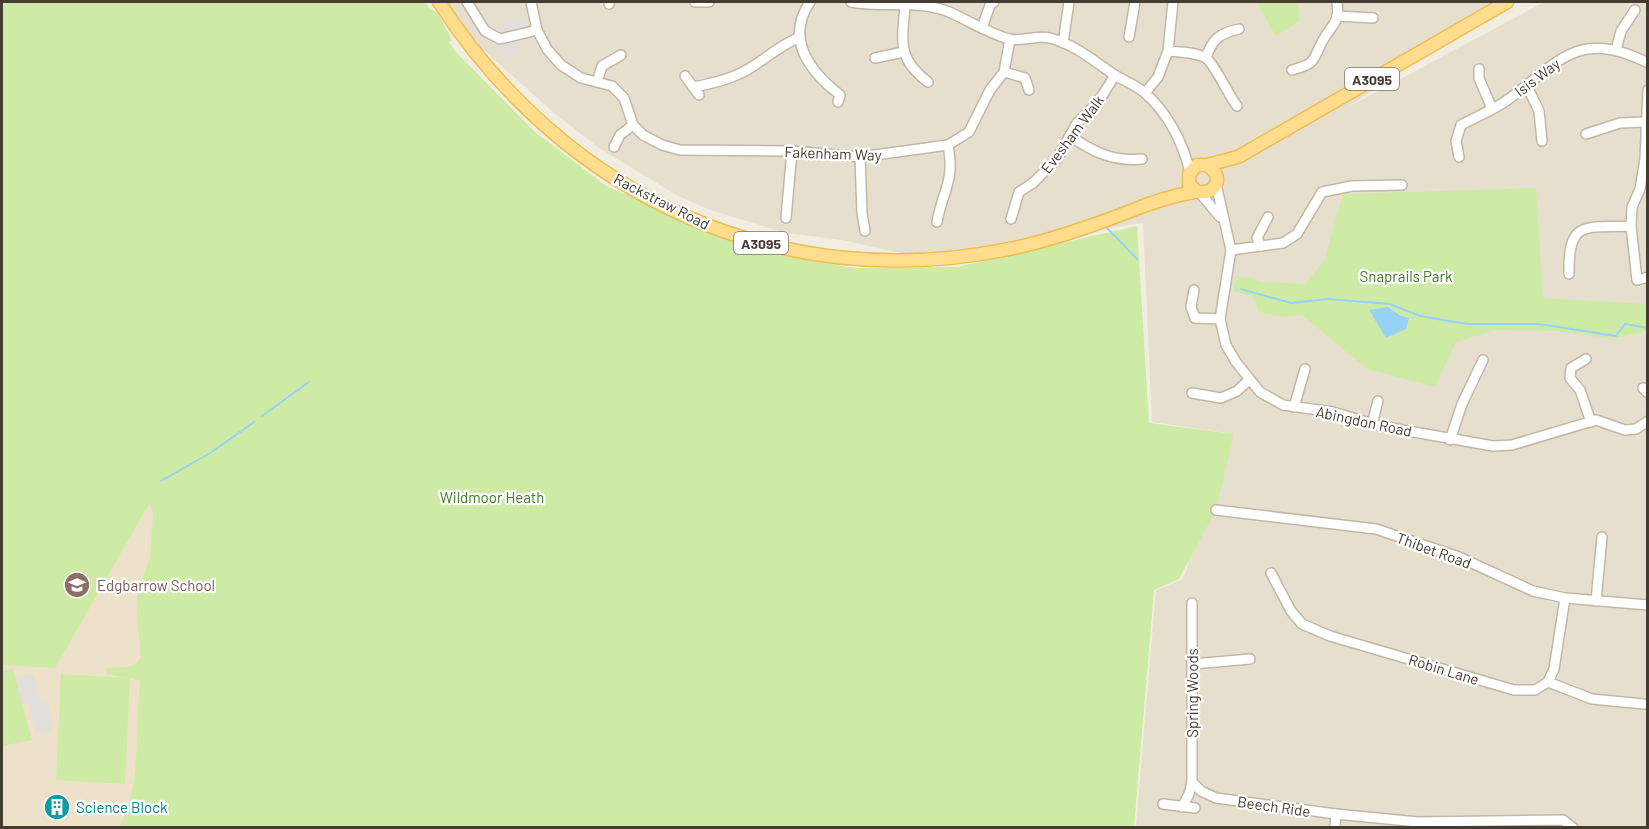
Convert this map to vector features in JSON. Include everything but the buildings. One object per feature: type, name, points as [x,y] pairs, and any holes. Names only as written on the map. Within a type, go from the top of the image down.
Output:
[{"type":"main road","name":"Rackstraw Road","points":[[439,2],[491,74],[534,118],[567,145],[600,169],[663,206],[709,226],[753,241],[801,252],[859,259],[912,261],[962,256],[1044,241],[1162,198],[1198,192]]},
{"type":"main road","name":"A3095","points":[[1205,164],[1238,157],[1507,2]]},
{"type":"main road","name":"A3095","points":[[1216,182],[1238,157]]},
{"type":"main road","points":[[1205,164],[1214,170],[1216,182],[1210,191],[1198,192],[1190,186],[1189,174],[1205,164]]},
{"type":"main road","name":"Rackstraw Road","points":[[1162,198],[1189,174]]},
{"type":"street","points":[[466,2],[485,30],[500,39],[537,30]]},
{"type":"street","points":[[531,2],[537,30],[546,49],[561,65],[581,78],[612,86],[624,98],[633,125],[620,135],[614,147]]},
{"type":"street","points":[[695,2],[709,2]]},
{"type":"street","points":[[810,2],[803,12],[798,38],[818,78],[840,95],[838,102]]},
{"type":"street","points":[[851,2],[875,6],[921,4],[946,11],[1010,39],[1039,37],[1063,43],[1083,52],[1145,93],[1158,106],[1182,145],[1189,174]]},
{"type":"street","points":[[982,28],[990,5],[994,2]]},
{"type":"street","points":[[1063,43],[1069,2]]},
{"type":"street","points":[[1129,38],[1135,2]]},
{"type":"street","points":[[1145,93],[1158,77],[1168,51],[1173,2]]},
{"type":"street","points":[[1292,70],[1306,66],[1317,57],[1323,41],[1335,26],[1337,2]]},
{"type":"street","points":[[905,6],[904,52],[914,72],[928,82]]},
{"type":"street","points":[[1616,50],[1621,31],[1635,10]]},
{"type":"street","points":[[1337,16],[1373,18]]},
{"type":"street","points":[[1206,58],[1210,44],[1216,37],[1239,29]]},
{"type":"street","points":[[685,76],[696,91],[754,66],[782,44],[798,38]]},
{"type":"street","name":"Fakenham Way","points":[[633,125],[662,145],[680,150],[792,151],[860,157],[948,145],[969,132],[990,90],[1004,72],[1010,39]]},
{"type":"street","name":"Isis Way","points":[[1459,157],[1456,141],[1461,125],[1492,109],[1527,84],[1556,59],[1580,51],[1602,48],[1616,50],[1647,63]]},
{"type":"street","points":[[1168,51],[1206,58],[1237,106]]},
{"type":"street","points":[[875,58],[904,52]]},
{"type":"street","points":[[597,82],[602,66],[621,55]]},
{"type":"street","points":[[1479,69],[1479,78],[1492,109]]},
{"type":"street","points":[[1004,72],[1025,78],[1029,90]]},
{"type":"street","name":"Evesham Walk","points":[[1011,219],[1019,192],[1045,173],[1077,123],[1099,101],[1115,75]]},
{"type":"street","points":[[1527,84],[1539,111],[1542,141]]},
{"type":"street","points":[[1647,90],[1646,149],[1640,189],[1632,207],[1631,226],[1637,280],[1647,277]]},
{"type":"street","points":[[1586,134],[1620,123],[1645,122]]},
{"type":"street","points":[[1070,136],[1087,148],[1107,156],[1130,160],[1142,159]]},
{"type":"street","points":[[938,222],[941,201],[950,185],[951,161],[948,145]]},
{"type":"street","points":[[1182,145],[1205,164]]},
{"type":"street","points":[[786,218],[792,151]]},
{"type":"street","points":[[860,157],[860,193],[865,231]]},
{"type":"street","name":"Abingdon Road","points":[[1216,182],[1231,250],[1220,319],[1226,345],[1249,380],[1260,392],[1283,405],[1333,412],[1372,424],[1493,446],[1512,445],[1596,420],[1615,424],[1625,429],[1636,429],[1647,421]]},
{"type":"street","points":[[1231,250],[1283,243],[1297,234],[1322,192],[1352,186],[1402,185]]},
{"type":"street","name":"Abingdon Road","points":[[1198,192],[1223,221]]},
{"type":"street","points":[[1261,246],[1257,238],[1268,217]]},
{"type":"street","points":[[1569,274],[1570,243],[1576,232],[1586,228],[1631,226]]},
{"type":"street","points":[[1194,290],[1191,307],[1195,318],[1220,319]]},
{"type":"street","points":[[1586,359],[1571,368],[1570,378],[1580,390],[1591,422]]},
{"type":"street","points":[[1450,440],[1462,404],[1483,360]]},
{"type":"street","points":[[1294,407],[1305,369]]},
{"type":"street","points":[[1192,393],[1198,392],[1221,398],[1237,391],[1249,380]]},
{"type":"street","points":[[1372,424],[1378,401]]},
{"type":"street","name":"Thibet Road","points":[[1216,510],[1376,529],[1459,557],[1533,591],[1565,598],[1647,604]]},
{"type":"street","points":[[1596,601],[1602,537]]},
{"type":"street","name":"Robin Lane","points":[[1271,573],[1291,611],[1302,624],[1330,636],[1514,690],[1535,690],[1548,682]]},
{"type":"street","points":[[1565,598],[1554,669],[1548,682],[1592,699],[1644,704]]},
{"type":"street","name":"Spring Woods","points":[[1190,794],[1192,782],[1192,603]]},
{"type":"street","points":[[1193,664],[1250,659]]},
{"type":"street","points":[[1182,807],[1190,794],[1200,791],[1192,782]]},
{"type":"street","name":"Beech Ride","points":[[1200,791],[1232,801],[1336,814],[1418,822],[1563,820],[1573,828]]},
{"type":"street","points":[[1163,804],[1195,808]]},
{"type":"street","points":[[1335,828],[1336,814]]},
{"type":"shaded area","points":[[430,2],[1503,2],[1348,107],[1544,2],[1647,2],[1647,827],[1136,827],[1156,590],[1183,579],[1234,434],[1152,422],[1143,223],[919,257],[842,240],[786,233],[710,210],[678,196],[599,148],[553,112]]},
{"type":"shaded area","points":[[527,19],[529,30],[500,35],[505,22]]},
{"type":"shaded area","points":[[492,36],[513,39],[520,50],[508,60],[489,39]]},
{"type":"shaded area","name":"Edgbarrow School","points":[[2,467],[161,482],[219,827],[2,827]]},
{"type":"shaded area","points":[[34,674],[40,701],[47,700],[53,730],[36,734],[29,704],[22,705],[16,677]]},
{"type":"green space","name":"Wildmoor Heath","points":[[2,2],[425,2],[428,7],[438,13],[452,40],[449,42],[455,51],[535,132],[606,186],[758,252],[855,268],[957,267],[1137,226],[1149,423],[1234,434],[1216,510],[1179,579],[1154,590],[1134,827],[119,827],[126,811],[134,775],[140,681],[130,678],[125,784],[56,780],[61,674],[127,678],[107,674],[106,668],[131,666],[141,657],[137,616],[138,589],[150,558],[153,514],[150,502],[55,668],[2,665]]},
{"type":"green space","points":[[1256,2],[1298,2],[1300,21],[1276,36]]},
{"type":"green space","name":"Snaprails Park","points":[[1536,188],[1543,298],[1647,304],[1647,331],[1613,339],[1558,331],[1496,330],[1456,342],[1435,387],[1367,369],[1302,315],[1283,317],[1258,312],[1254,297],[1233,291],[1236,276],[1264,282],[1305,284],[1324,261],[1343,194]]},
{"type":"green space","points":[[13,669],[32,740],[2,746],[2,671]]},
{"type":"water","points":[[1388,307],[1399,315],[1409,318],[1406,329],[1386,338],[1369,310]]},
{"type":"waterway","points":[[1106,227],[1137,259]]},
{"type":"waterway","points":[[1241,289],[1291,303],[1327,299],[1390,304],[1420,316],[1467,324],[1539,324],[1616,336],[1625,324],[1648,328]]},
{"type":"waterway","points":[[262,416],[309,382]]},
{"type":"waterway","points":[[161,481],[212,452],[254,422]]},
{"type":"place","name":"Edgbarrow School","points":[[77,585]]},
{"type":"place","name":"Science Block","points":[[57,807]]}]
